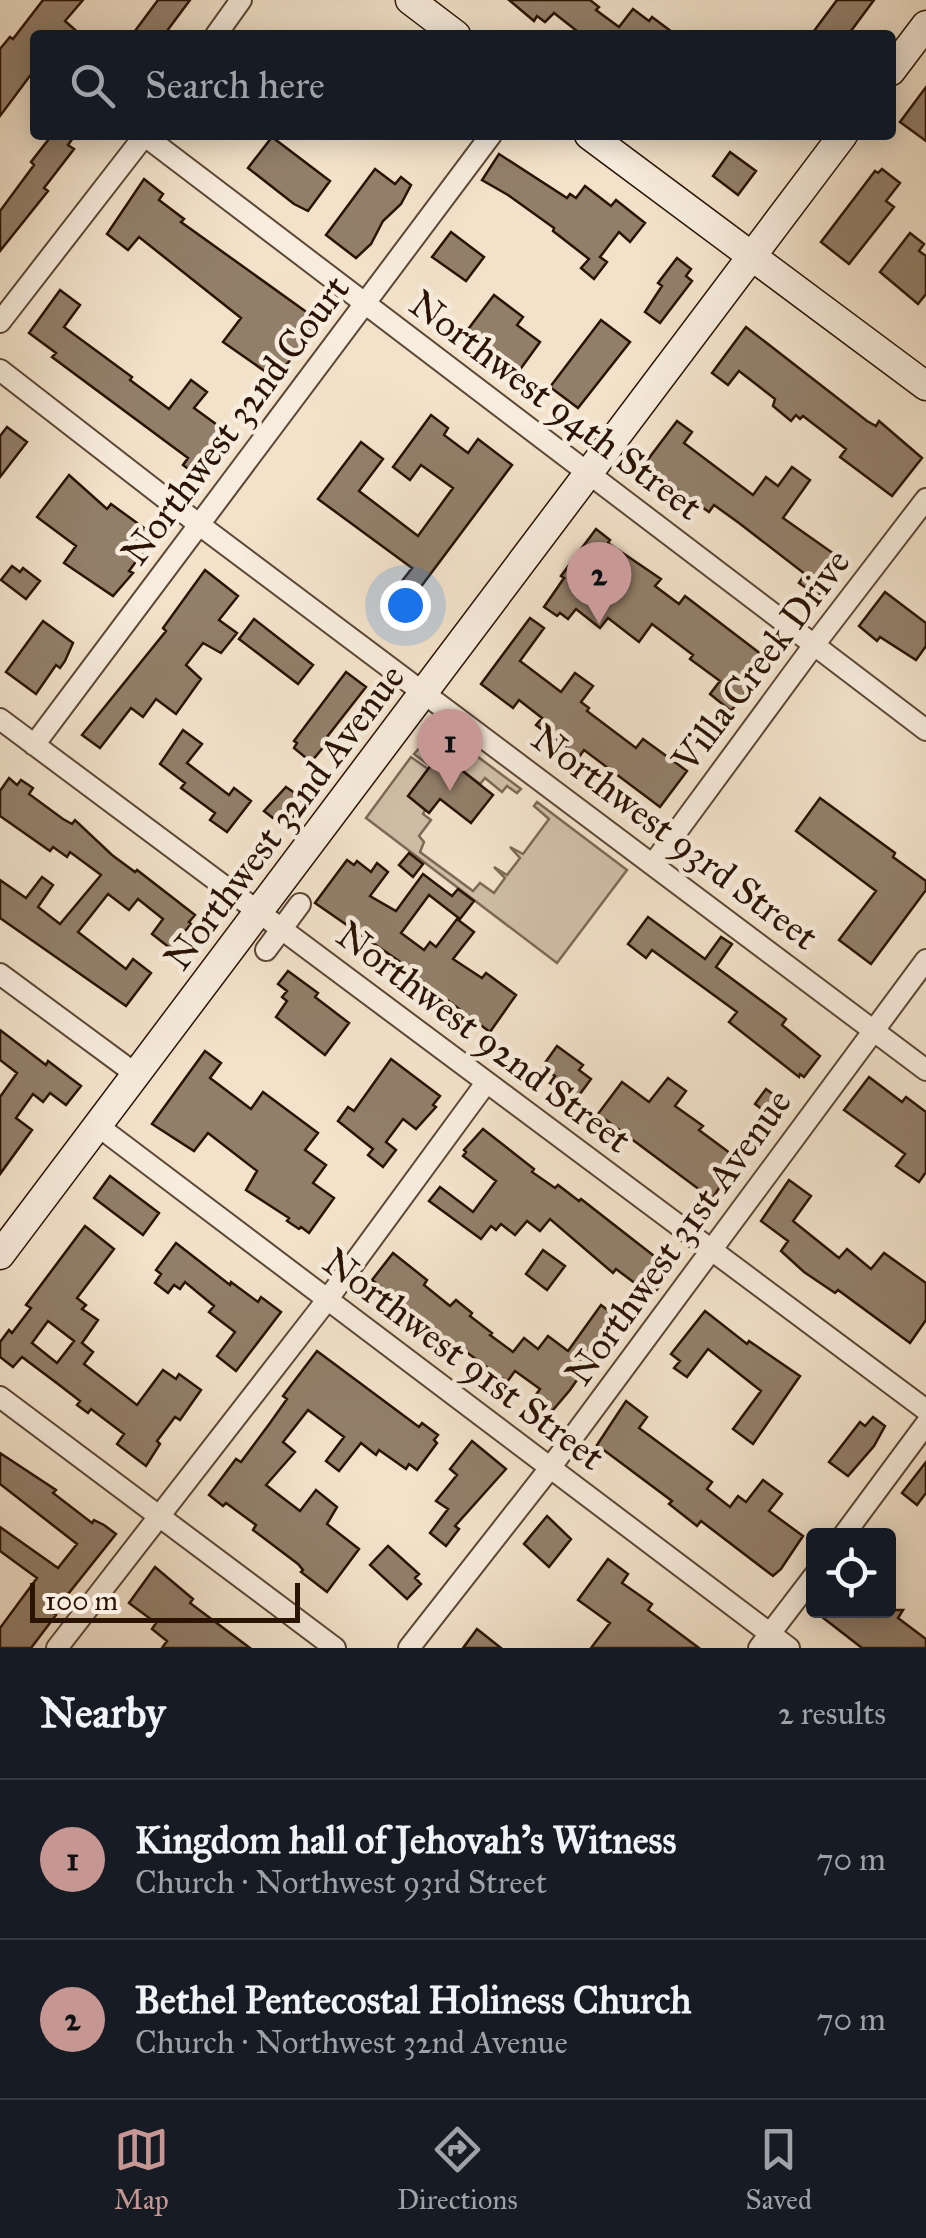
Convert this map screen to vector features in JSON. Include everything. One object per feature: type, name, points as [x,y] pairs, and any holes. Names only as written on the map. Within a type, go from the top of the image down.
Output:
[{"type":"main road","points":[[410,0],[449,30]]},
{"type":"main road","points":[[896,65],[924,31]]},
{"type":"main road","points":[[596,140],[926,386]]},
{"type":"main road","name":"Northwest 32nd Avenue","points":[[0,1255],[137,1075],[270,921],[424,692],[839,140]]},
{"type":"street","points":[[219,30],[240,0]]},
{"type":"street","points":[[0,322],[142,140]]},
{"type":"street","name":"Northwest 94th Street","points":[[150,140],[926,730]]},
{"type":"street","name":"Northwest 32nd Court","points":[[34,746],[487,140]]},
{"type":"street","name":"Northwest 93rd Street","points":[[0,370],[201,526],[926,1070]]},
{"type":"street","name":"Villa Creek Drive","points":[[653,864],[926,499]]},
{"type":"street","name":"Northwest 92nd Street","points":[[0,719],[926,1410]]},
{"type":"street","points":[[266,950],[270,921],[300,904]]},
{"type":"street","name":"Northwest 31st Avenue","points":[[409,1648],[550,1468],[926,960]]},
{"type":"street","points":[[0,974],[137,1075]]},
{"type":"street","points":[[58,1648],[328,1300],[486,1082]]},
{"type":"street","name":"Northwest 91st Street","points":[[98,1126],[550,1468],[765,1641],[789,1648]]},
{"type":"street","points":[[0,1398],[335,1648]]},
{"type":"street","points":[[849,1528],[926,1424]]},
{"type":"street","points":[[765,1641],[806,1587]]},
{"type":"shaded area","points":[[439,734],[454,739],[521,789],[517,793],[507,786],[502,792],[485,778],[480,784],[440,754],[430,766],[414,754],[429,737]]},
{"type":"shaded area","points":[[411,757],[428,769],[409,796],[431,820],[419,836],[424,842],[420,852],[473,891],[480,883],[494,893],[505,878],[494,867],[507,875],[520,858],[510,847],[523,854],[549,819],[534,806],[537,802],[627,870],[557,963],[366,818]]},
{"type":"building","points":[[43,0],[83,0],[65,21],[75,30],[30,30],[30,76],[0,116],[0,49],[10,37],[13,39]]},
{"type":"building","points":[[158,0],[190,0],[168,30],[136,30]]},
{"type":"building","points":[[509,0],[590,0],[599,7],[596,10],[619,27],[633,9],[669,30],[576,30],[554,13],[545,22],[537,16],[534,21]]},
{"type":"building","points":[[837,0],[874,0],[852,30],[815,30]]},
{"type":"building","points":[[926,87],[926,141],[900,122]]},
{"type":"building","points":[[48,140],[72,140],[68,145],[74,149],[44,188],[48,191],[0,251],[0,211],[34,165],[31,162]]},
{"type":"building","points":[[270,140],[276,140],[330,181],[308,211],[248,168]]},
{"type":"building","points":[[730,152],[756,171],[738,195],[713,176]]},
{"type":"building","points":[[499,154],[567,198],[570,194],[576,198],[585,186],[611,206],[616,200],[645,223],[630,242],[619,232],[600,257],[607,262],[594,279],[581,268],[589,259],[554,228],[482,180]]},
{"type":"building","points":[[375,169],[395,184],[401,177],[411,185],[371,244],[356,258],[326,235]]},
{"type":"building","points":[[882,169],[900,183],[886,201],[894,207],[849,264],[821,242],[875,171]]},
{"type":"building","points":[[144,179],[163,194],[159,200],[184,219],[181,222],[319,321],[276,379],[223,342],[241,318],[139,237],[128,250],[107,234]]},
{"type":"building","points":[[451,232],[484,257],[466,281],[432,257]]},
{"type":"building","points":[[910,233],[924,244],[919,251],[926,256],[926,294],[918,304],[880,272]]},
{"type":"building","points":[[677,258],[691,269],[686,276],[692,281],[660,323],[645,312],[662,286],[658,283]]},
{"type":"building","points":[[60,290],[80,305],[64,327],[169,409],[191,380],[207,392],[194,408],[231,435],[207,472],[199,477],[183,465],[188,458],[52,357],[56,353],[29,333]]},
{"type":"building","points":[[494,295],[523,317],[517,325],[540,342],[519,371],[466,332]]},
{"type":"building","points":[[601,320],[630,342],[578,408],[550,387]]},
{"type":"building","points":[[746,327],[867,421],[876,426],[879,421],[922,458],[892,496],[840,457],[846,449],[803,416],[800,419],[796,415],[791,421],[773,406],[775,399],[739,371],[728,385],[712,373]]},
{"type":"building","points":[[431,415],[448,428],[444,435],[468,453],[478,439],[512,465],[417,592],[402,581],[412,568],[318,499],[361,442],[383,459],[359,491],[418,536],[453,488],[421,465],[410,480],[393,467]]},
{"type":"building","points":[[677,421],[692,432],[684,443],[753,495],[766,477],[778,486],[792,467],[810,480],[783,518],[844,561],[818,596],[799,583],[805,574],[739,523],[714,505],[709,512],[643,466]]},
{"type":"building","points":[[7,427],[27,442],[0,477],[0,436]]},
{"type":"building","points":[[69,475],[107,509],[111,504],[155,536],[129,571],[133,573],[113,596],[64,563],[76,546],[37,517]]},
{"type":"building","points":[[596,529],[610,540],[608,543],[661,579],[655,586],[679,604],[685,596],[770,661],[731,711],[710,694],[720,681],[652,624],[639,642],[608,618],[600,628],[576,609],[568,619],[544,607],[564,578],[561,576]]},
{"type":"building","points":[[12,566],[20,572],[23,568],[40,581],[26,599],[1,580]]},
{"type":"building","points":[[205,570],[238,596],[219,620],[237,633],[221,653],[203,643],[186,665],[201,679],[176,714],[156,699],[143,717],[131,708],[100,748],[82,735],[166,631],[163,628]]},
{"type":"building","points":[[885,592],[926,623],[926,646],[916,660],[880,637],[877,641],[859,626]]},
{"type":"building","points":[[530,618],[544,628],[520,661],[561,692],[575,673],[593,686],[581,702],[589,708],[587,711],[636,748],[643,739],[687,771],[660,807],[584,750],[579,757],[536,725],[542,718],[519,700],[513,708],[481,684]]},
{"type":"building","points":[[254,619],[313,665],[298,684],[239,639]]},
{"type":"building","points":[[43,621],[73,643],[60,668],[56,665],[36,694],[6,672]]},
{"type":"building","points":[[346,672],[366,687],[311,762],[294,748],[294,741]]},
{"type":"building","points":[[183,730],[202,744],[187,763],[229,795],[234,788],[251,801],[227,832],[210,820],[215,813],[181,788],[185,783],[160,764]]},
{"type":"building","points":[[440,753],[493,795],[471,823],[440,799],[429,813],[408,796]]},
{"type":"building","points":[[9,778],[17,785],[21,780],[33,788],[29,794],[63,819],[72,824],[75,820],[112,855],[195,915],[170,948],[152,934],[163,919],[138,899],[129,910],[108,894],[78,932],[126,969],[133,959],[151,973],[126,1006],[0,918],[0,880],[26,898],[42,877],[53,885],[38,907],[60,924],[101,875],[70,852],[67,857],[53,847],[50,851],[0,816],[0,791]]},
{"type":"building","points":[[286,787],[305,800],[289,822],[286,820],[282,825],[264,811]]},
{"type":"building","points":[[820,798],[926,881],[926,890],[871,964],[839,940],[876,891],[796,831]]},
{"type":"building","points":[[409,853],[423,864],[413,877],[399,865]]},
{"type":"building","points":[[347,860],[354,865],[357,861],[371,872],[377,863],[388,872],[370,896],[396,911],[423,874],[452,896],[458,889],[474,901],[460,919],[429,895],[401,933],[424,950],[430,942],[436,947],[457,919],[474,932],[453,959],[482,978],[486,973],[516,995],[490,1032],[409,968],[315,903]]},
{"type":"building","points":[[648,917],[705,959],[721,937],[732,944],[716,967],[786,1019],[782,1025],[820,1056],[804,1077],[729,1022],[737,1012],[652,950],[646,958],[628,944]]},
{"type":"building","points":[[288,971],[349,1023],[325,1055],[276,1017],[287,1001],[282,997],[287,991],[278,984]]},
{"type":"building","points":[[0,1030],[81,1086],[66,1105],[50,1093],[43,1102],[33,1094],[16,1118],[32,1130],[0,1174],[0,1097],[17,1073],[0,1060]]},
{"type":"building","points":[[557,1046],[583,1065],[579,1070],[591,1079],[577,1098],[550,1083],[555,1076],[542,1067]]},
{"type":"building","points":[[205,1051],[221,1063],[210,1078],[251,1109],[263,1092],[318,1133],[305,1150],[326,1165],[313,1183],[334,1198],[309,1233],[246,1190],[257,1171],[208,1133],[194,1151],[152,1124]]},
{"type":"building","points":[[391,1059],[440,1096],[433,1105],[436,1107],[416,1129],[403,1119],[386,1142],[396,1150],[383,1167],[368,1155],[373,1149],[338,1121],[348,1107],[354,1111]]},
{"type":"building","points":[[869,1077],[902,1102],[906,1097],[926,1112],[926,1172],[919,1182],[896,1166],[905,1154],[844,1110]]},
{"type":"building","points":[[668,1078],[686,1091],[675,1106],[738,1159],[712,1199],[598,1114],[622,1082],[649,1102]]},
{"type":"building","points":[[766,1089],[785,1103],[774,1118],[755,1104]]},
{"type":"building","points":[[483,1129],[534,1169],[532,1172],[581,1199],[672,1270],[652,1296],[616,1269],[613,1273],[550,1219],[540,1231],[527,1221],[515,1235],[501,1224],[496,1230],[491,1226],[481,1239],[429,1201],[440,1187],[473,1212],[496,1181],[463,1156]]},
{"type":"building","points":[[110,1176],[159,1213],[143,1235],[94,1198]]},
{"type":"building","points":[[789,1180],[811,1196],[793,1221],[839,1258],[847,1249],[871,1269],[884,1253],[926,1283],[926,1320],[910,1343],[838,1290],[835,1293],[804,1272],[781,1251],[788,1241],[761,1221]]},
{"type":"building","points":[[85,1226],[114,1249],[77,1298],[86,1305],[82,1309],[98,1320],[82,1343],[93,1352],[84,1364],[137,1405],[163,1370],[176,1379],[179,1374],[201,1390],[180,1420],[175,1417],[157,1441],[160,1444],[146,1466],[117,1444],[124,1434],[91,1409],[88,1413],[77,1405],[80,1401],[22,1357],[13,1367],[0,1357],[0,1342],[31,1308],[26,1305]],"holes":[[[48,1321],[74,1341],[57,1363],[32,1343]]]},
{"type":"building","points":[[176,1243],[230,1285],[231,1282],[258,1302],[261,1297],[281,1312],[236,1371],[217,1356],[235,1332],[209,1312],[214,1306],[185,1282],[180,1289],[174,1285],[168,1293],[155,1283],[161,1274],[156,1270]]},
{"type":"building","points":[[543,1250],[565,1266],[547,1290],[526,1274]]},
{"type":"building","points":[[393,1253],[427,1280],[424,1285],[450,1306],[456,1300],[513,1352],[524,1338],[538,1349],[548,1336],[568,1351],[601,1305],[618,1318],[547,1417],[529,1404],[540,1389],[515,1371],[507,1382],[450,1340],[445,1347],[419,1322],[422,1319],[372,1280]]},
{"type":"building","points":[[705,1311],[747,1344],[749,1341],[800,1376],[753,1444],[733,1429],[761,1391],[708,1349],[687,1377],[674,1368],[680,1361],[671,1354]]},
{"type":"building","points":[[317,1351],[419,1427],[422,1423],[438,1435],[434,1440],[437,1443],[417,1470],[409,1464],[406,1469],[379,1450],[376,1455],[361,1443],[339,1471],[326,1461],[344,1437],[308,1410],[283,1442],[295,1452],[266,1485],[300,1511],[316,1490],[337,1507],[327,1524],[359,1549],[327,1592],[253,1530],[256,1525],[209,1495],[236,1459],[241,1462]]},
{"type":"building","points":[[626,1401],[647,1417],[639,1428],[712,1482],[707,1489],[730,1507],[738,1496],[746,1502],[763,1480],[782,1494],[769,1511],[803,1536],[781,1569],[773,1576],[701,1521],[697,1526],[669,1504],[672,1501],[597,1445]]},
{"type":"building","points":[[873,1417],[885,1426],[874,1446],[848,1476],[829,1462],[860,1422],[865,1426]]},
{"type":"building","points":[[472,1441],[506,1469],[455,1526],[459,1529],[446,1546],[430,1533],[448,1509],[436,1501],[457,1475],[450,1469]]},
{"type":"building","points":[[0,1453],[56,1490],[53,1493],[92,1523],[94,1520],[116,1534],[53,1613],[56,1615],[31,1648],[0,1648],[0,1628],[37,1578],[0,1551],[0,1527],[58,1568],[77,1544],[0,1484]]},
{"type":"building","points":[[926,1462],[926,1493],[917,1505],[902,1493]]},
{"type":"building","points":[[547,1516],[571,1539],[549,1567],[524,1544]]},
{"type":"building","points":[[388,1546],[419,1574],[415,1578],[421,1584],[407,1599],[370,1565]]},
{"type":"building","points":[[608,1559],[628,1574],[622,1583],[652,1604],[648,1610],[699,1648],[591,1648],[610,1623],[578,1600]]},
{"type":"building","points":[[155,1567],[193,1599],[190,1603],[250,1648],[162,1648],[167,1641],[152,1629],[156,1623],[129,1603]]},
{"type":"building","points":[[896,1610],[903,1610],[898,1618],[926,1639],[926,1648],[862,1648],[823,1618],[896,1618]]},
{"type":"building","points":[[477,1629],[501,1648],[463,1648]]},
{"type":"place","name":"Bethel Pentecostal Holiness Church","points":[[599,624]]},
{"type":"place","name":"Kingdom hall of Jehovah's Witness","points":[[450,791]]}]
